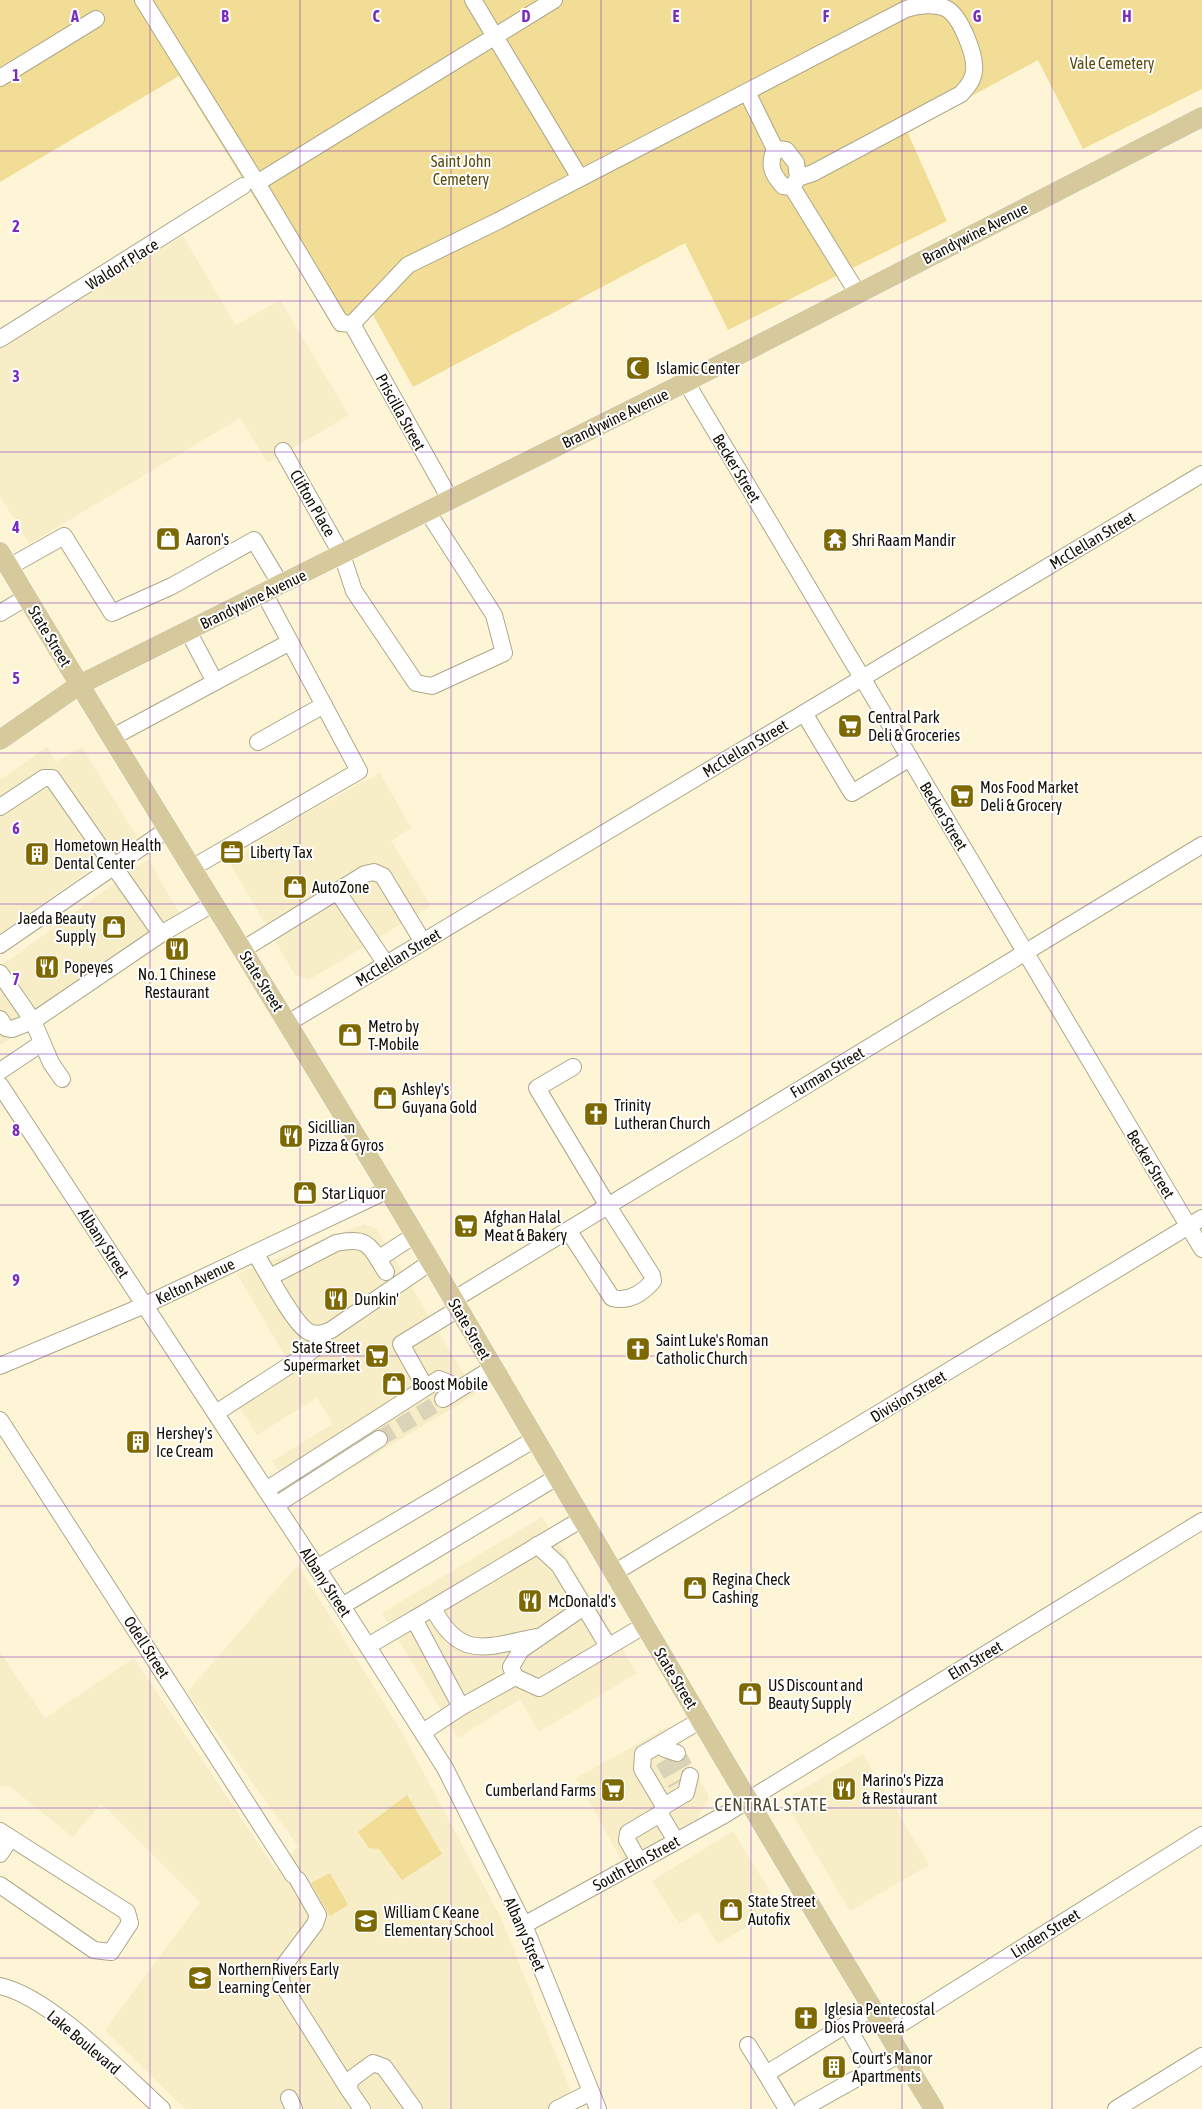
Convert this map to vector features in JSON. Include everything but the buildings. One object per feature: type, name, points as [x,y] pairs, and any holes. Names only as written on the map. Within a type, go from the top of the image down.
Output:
[{"type":"main road","name":"Brandywine Avenue","points":[[0,740],[79,685],[686,382],[1202,117]]},
{"type":"main road","name":"State Street","points":[[4,560],[111,738],[288,1023],[934,2109]]},
{"type":"street","points":[[142,0],[250,184],[341,323],[352,324],[408,265],[906,9],[919,5],[935,6],[946,8],[956,15],[969,45],[974,71],[970,83],[961,94],[813,174],[783,186],[773,176],[770,160],[775,150]]},
{"type":"street","points":[[473,0],[580,178]]},
{"type":"street","name":"Waldorf Place","points":[[0,339],[250,184],[554,0]]},
{"type":"street","points":[[0,78],[96,19]]},
{"type":"street","points":[[747,92],[775,150]]},
{"type":"street","points":[[775,150],[786,150],[796,164],[795,182],[858,294]]},
{"type":"street","name":"Priscilla Street","points":[[352,324],[450,499]]},
{"type":"street","name":"Becker Street","points":[[686,382],[1025,952],[1195,1222],[1202,1249]]},
{"type":"street","name":"Clifton Place","points":[[283,451],[342,555],[354,591],[416,684],[432,686],[504,653],[494,614],[427,511]]},
{"type":"street","name":"McClellan Street","points":[[288,1023],[1202,474]]},
{"type":"street","points":[[4,560],[64,536],[112,613],[172,586],[254,540],[290,642],[359,770],[192,868]]},
{"type":"street","points":[[0,613],[27,597]]},
{"type":"street","points":[[188,631],[215,682]]},
{"type":"street","points":[[111,738],[290,642]]},
{"type":"street","points":[[258,742],[324,705]]},
{"type":"street","points":[[804,713],[852,793],[910,758]]},
{"type":"street","points":[[0,807],[44,778],[52,778],[161,934]]},
{"type":"street","points":[[0,945],[168,829]]},
{"type":"street","name":"Furman Street","points":[[425,1387],[401,1344],[456,1305],[568,1230],[1202,845]]},
{"type":"street","points":[[242,950],[365,874],[374,872],[383,876],[423,942]]},
{"type":"street","points":[[337,891],[386,964]]},
{"type":"street","points":[[0,1019],[6,1028],[12,1029],[33,1021],[161,934],[214,904]]},
{"type":"street","points":[[0,973],[33,1021],[51,1064],[62,1078]]},
{"type":"street","points":[[0,1071],[42,1042]]},
{"type":"street","points":[[568,1230],[612,1298],[623,1301],[647,1289],[653,1281],[652,1275],[537,1088],[573,1066]]},
{"type":"street","name":"Albany Street","points":[[0,1085],[342,1606],[445,1768],[524,1925],[598,2109]]},
{"type":"street","name":"Kelton Avenue","points":[[0,1366],[145,1306],[388,1190]]},
{"type":"street","points":[[324,1219],[336,1242]]},
{"type":"street","name":"Division Street","points":[[614,1573],[1195,1222]]},
{"type":"street","points":[[270,1277],[336,1242],[358,1240],[369,1244],[382,1266],[415,1235]]},
{"type":"street","points":[[255,1253],[296,1320],[306,1330],[314,1334],[322,1334],[331,1330],[431,1262]]},
{"type":"street","points":[[216,1413],[307,1354],[315,1348],[322,1334]]},
{"type":"street","points":[[266,1490],[439,1379],[449,1383],[446,1398],[493,1368]]},
{"type":"street","name":"Odell Street","points":[[0,1420],[318,1915],[315,1924],[282,1968],[281,1982],[349,2090]]},
{"type":"street","points":[[276,1505],[379,1439]]},
{"type":"street","points":[[317,1568],[535,1439]]},
{"type":"street","points":[[342,1606],[557,1476]]},
{"type":"street","points":[[368,1646],[582,1519]]},
{"type":"street","name":"Elm Street","points":[[748,1799],[1202,1521]]},
{"type":"street","points":[[537,1545],[559,1565],[608,1646]]},
{"type":"street","points":[[585,1606],[521,1650],[511,1667],[515,1677],[539,1688],[645,1625]]},
{"type":"street","points":[[433,1608],[442,1626],[460,1642],[479,1648],[542,1636]]},
{"type":"street","points":[[414,1619],[461,1707]]},
{"type":"street","points":[[422,1732],[461,1707],[515,1677]]},
{"type":"street","points":[[676,1841],[642,1769],[643,1754],[667,1752],[701,1720]]},
{"type":"street","points":[[639,1862],[627,1840],[628,1833],[686,1793],[685,1782]]},
{"type":"street","name":"South Elm Street","points":[[524,1925],[748,1799]]},
{"type":"street","points":[[0,1854],[5,1835],[127,1912],[130,1923],[111,1952],[94,1950],[0,1885]]},
{"type":"street","name":"Linden Street","points":[[888,2032],[1202,1835]]},
{"type":"street","name":"Lake Boulevard","points":[[0,1986],[16,1990],[69,2025],[162,2109]]},
{"type":"street","points":[[766,2074],[873,2008]]},
{"type":"street","points":[[846,2024],[872,2070]]},
{"type":"street","points":[[748,2045],[787,2109]]},
{"type":"street","points":[[802,2109],[900,2054]]},
{"type":"street","points":[[1116,2109],[1202,2056]]},
{"type":"street","points":[[362,2109],[349,2090],[350,2080],[373,2063],[384,2067],[414,2109]]},
{"type":"street","points":[[557,2109],[591,2092]]},
{"type":"shaded area","points":[[183,236],[236,325],[280,300],[349,415],[268,463],[240,418],[29,544],[0,496],[0,345]]},
{"type":"shaded area","points":[[47,747],[56,762],[82,747],[137,837],[0,933],[0,780]]},
{"type":"shaded area","points":[[380,773],[411,828],[391,841],[431,906],[309,980],[295,975],[228,860],[303,815]]},
{"type":"shaded area","points":[[148,859],[188,928],[0,1045],[0,967]]},
{"type":"shaded area","points":[[364,1224],[377,1229],[476,1394],[296,1502],[272,1461],[333,1424],[317,1398],[257,1435],[232,1395],[288,1361],[237,1274]]},
{"type":"shaded area","points":[[542,1517],[637,1673],[539,1732],[520,1699],[458,1738],[382,1613]]},
{"type":"shaded area","points":[[298,1565],[402,1732],[501,1918],[578,2109],[185,2109],[105,2030],[200,1902],[101,1803],[73,1837],[9,1786],[0,1786],[0,1652],[45,1718],[134,1658],[276,1870],[298,1846],[187,1692]]},
{"type":"shaded area","points":[[669,1726],[709,1797],[697,1819],[622,1861],[576,1778]]},
{"type":"shaded area","points":[[863,1754],[929,1865],[850,1911],[784,1800]]},
{"type":"shaded area","points":[[733,1831],[780,1907],[718,1944],[698,1912],[679,1924],[652,1881]]},
{"type":"green space","name":"Saint John Cemetery","points":[[0,0],[1202,0],[1202,89],[1083,149],[1038,60],[907,131],[947,221],[728,330],[685,243],[413,387],[373,315],[338,333],[179,76],[0,182]]},
{"type":"green space","points":[[407,1795],[442,1854],[402,1880],[379,1849],[369,1848],[358,1832]]},
{"type":"green space","points":[[330,1873],[348,1905],[330,1916],[311,1883]]},
{"type":"tunnel","points":[[379,1439],[441,1401]]},
{"type":"tunnel","points":[[677,1753],[690,1776]]},
{"type":"tunnel","points":[[663,1761],[676,1784]]},
{"type":"place","name":"Islamic Center","points":[[638,368]]},
{"type":"place","name":"Aaron's","points":[[168,539]]},
{"type":"place","name":"Shri Raam Mandir","points":[[835,540]]},
{"type":"place","name":"Central Park Deli & Groceries","points":[[850,726]]},
{"type":"place","name":"Mos Food Market Deli & Grocery","points":[[962,796]]},
{"type":"place","name":"Liberty Tax","points":[[232,852]]},
{"type":"place","name":"Hometown Health Dental Center","points":[[37,854]]},
{"type":"place","name":"AutoZone","points":[[295,887]]},
{"type":"place","name":"Jaeda Beauty Supply","points":[[114,927]]},
{"type":"place","name":"No. 1 Chinese Restaurant","points":[[177,949]]},
{"type":"place","name":"Popeyes","points":[[47,967]]},
{"type":"place","name":"Metro by T-Mobile","points":[[350,1035]]},
{"type":"place","name":"Ashley's Guyana Gold","points":[[385,1098]]},
{"type":"place","name":"Trinity Lutheran Church","points":[[596,1114]]},
{"type":"place","name":"Sicillian Pizza & Gyros","points":[[291,1136]]},
{"type":"place","name":"Star Liquor","points":[[305,1193]]},
{"type":"place","name":"Afghan Halal Meat & Bakery","points":[[466,1226]]},
{"type":"place","name":"Dunkin'","points":[[336,1299]]},
{"type":"place","name":"Saint Luke's Roman Catholic Church","points":[[638,1349]]},
{"type":"place","name":"State Street Supermarket","points":[[377,1356]]},
{"type":"place","name":"Boost Mobile","points":[[394,1384]]},
{"type":"place","name":"Hershey's Ice Cream","points":[[138,1442]]},
{"type":"place","name":"Regina Check Cashing","points":[[695,1588]]},
{"type":"place","name":"McDonald's","points":[[530,1601]]},
{"type":"place","name":"US Discount and Beauty Supply","points":[[750,1694]]},
{"type":"place","name":"Marino's Pizza & Restaurant","points":[[844,1789]]},
{"type":"place","name":"Cumberland Farms","points":[[613,1790]]},
{"type":"place","name":"State Street Autofix","points":[[731,1910]]},
{"type":"place","name":"William C Keane Elementary School","points":[[366,1921]]},
{"type":"place","name":"NorthernRivers Early Learning Center","points":[[200,1978]]},
{"type":"place","name":"Iglesia Pentecostal Dios Proveerá","points":[[806,2018]]},
{"type":"place","name":"Court's Manor Apartments","points":[[834,2067]]},
{"type":"district","name":"CENTRAL STATE","points":[[771,1805]]},
{"type":"park label","name":"Vale Cemetery","points":[[1112,63]]}]
